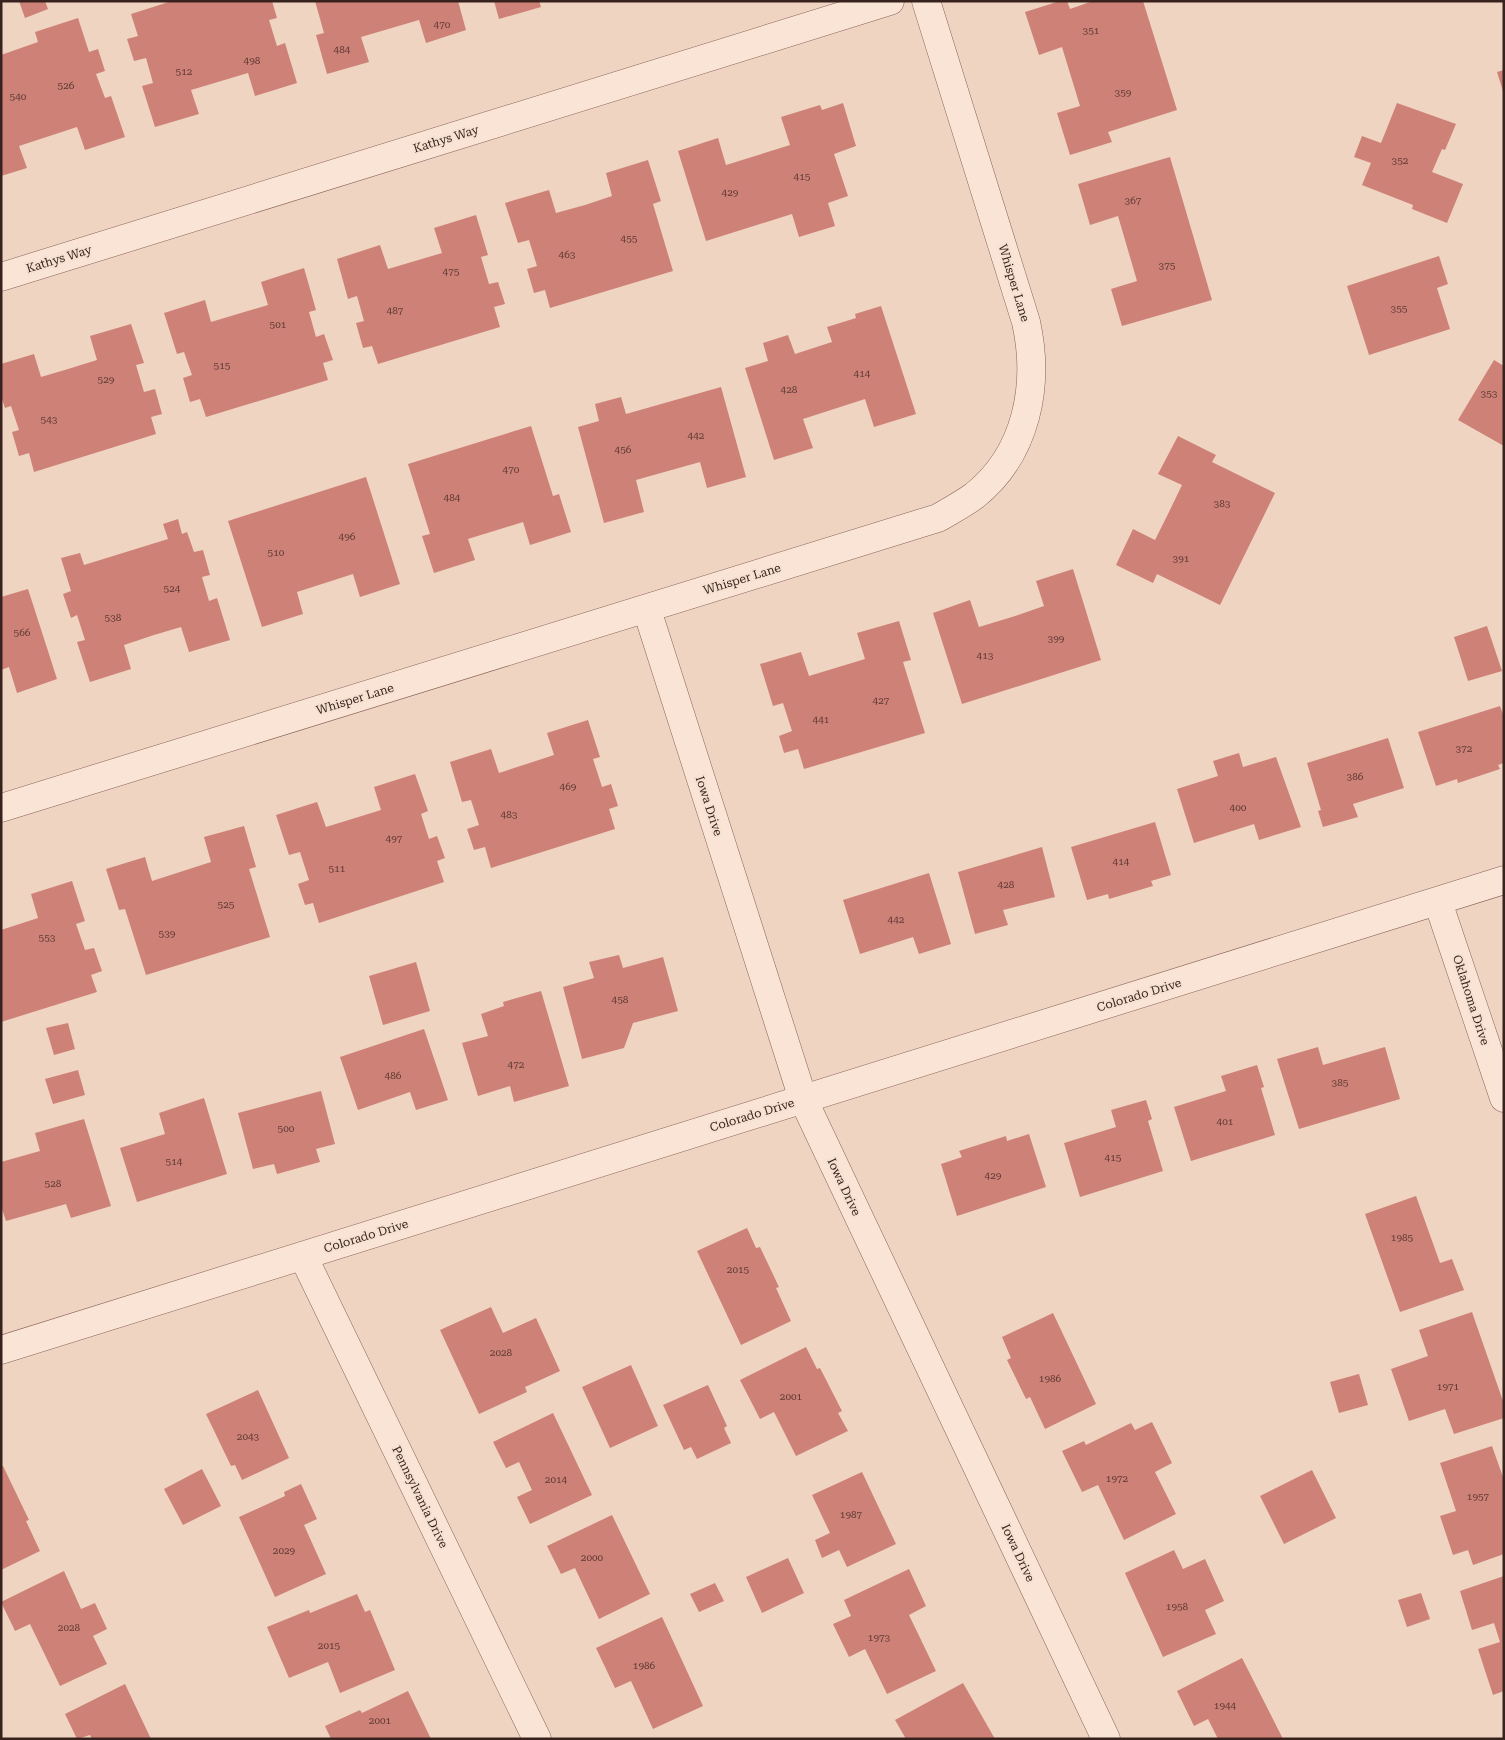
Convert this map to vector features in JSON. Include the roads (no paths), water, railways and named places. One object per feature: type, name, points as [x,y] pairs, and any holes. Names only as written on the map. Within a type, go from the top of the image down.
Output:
[{"type":"street","name":"Kathys Way","points":[[1,277],[890,1]]},
{"type":"street","name":"Whisper Lane","points":[[1,808],[646,610],[938,518],[974,495],[1002,465],[1021,433],[1031,394],[1032,350],[926,1]]},
{"type":"street","name":"Iowa Drive","points":[[646,610],[803,1099],[1106,1739]]},
{"type":"street","name":"Colorado Drive","points":[[1,1350],[1504,880]]},
{"type":"street","name":"Oklahoma Drive","points":[[1438,902],[1504,1098]]},
{"type":"street","name":"Pennsylvania Drive","points":[[303,1256],[536,1739]]}]
